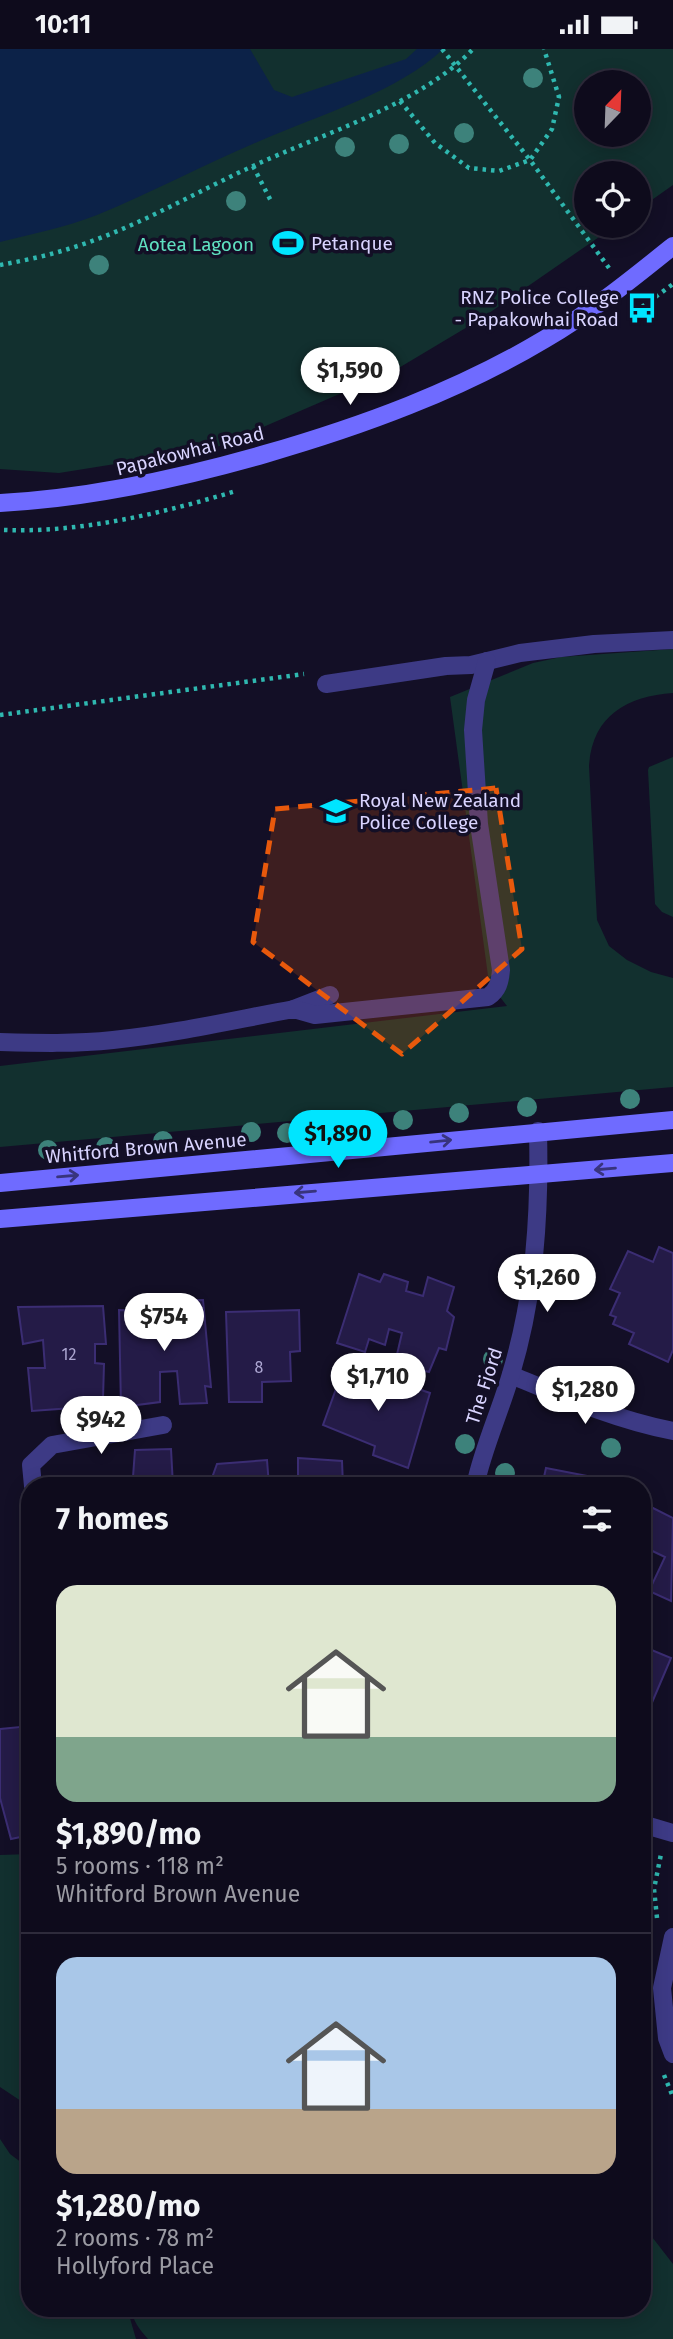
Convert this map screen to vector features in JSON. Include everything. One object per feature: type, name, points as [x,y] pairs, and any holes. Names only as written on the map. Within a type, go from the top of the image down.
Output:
[{"type":"main road","name":"Papakowhai Road","points":[[0,503],[42,501],[110,492],[198,474],[319,439],[375,419],[463,383],[545,339],[622,286],[673,246]]},
{"type":"main road","name":"Whitford Brown Avenue","points":[[0,1183],[673,1120]]},
{"type":"main road","points":[[0,1219],[673,1163]]},
{"type":"street","points":[[320,678],[471,665],[520,653],[575,646],[673,640]]},
{"type":"street","points":[[294,1009],[315,1015],[488,997],[495,993],[501,970],[479,824],[473,730],[475,699],[487,661]]},
{"type":"street","points":[[0,1042],[51,1043],[155,1035],[294,1009],[330,995]]},
{"type":"street","name":"The Fjord","points":[[478,1477],[511,1375],[528,1310],[537,1242],[538,1131]]},
{"type":"street","points":[[511,1375],[580,1404],[645,1426],[673,1431]]},
{"type":"street","points":[[32,1477],[31,1465],[52,1445],[163,1425]]},
{"type":"street","points":[[651,1827],[673,1833]]},
{"type":"street","points":[[673,1937],[662,1988],[667,2038],[673,2054]]},
{"type":"path","points":[[442,49],[530,160],[610,269]]},
{"type":"path","points":[[0,265],[68,249],[113,232],[400,101],[456,67],[473,49]]},
{"type":"path","points":[[400,101],[435,143],[469,168],[499,171],[530,160],[552,129],[559,97],[544,49]]},
{"type":"path","points":[[253,166],[271,201]]},
{"type":"path","points":[[0,715],[320,678]]},
{"type":"highlighted area","points":[[496,788],[522,949],[402,1054],[253,942],[275,809]]},
{"type":"green space","name":"Aotea Lagoon","points":[[0,49],[673,49],[673,185],[651,201],[651,161],[574,161],[574,238],[598,238],[479,320],[397,369],[215,448],[59,473],[0,469]]},
{"type":"green space","points":[[673,649],[673,693],[641,699],[615,712],[597,734],[589,766],[597,920],[609,946],[627,960],[651,972],[673,978],[673,1087],[0,1147],[0,1066],[507,1006],[489,983],[450,697],[533,663],[561,657]]},
{"type":"green space","points":[[673,757],[673,917],[662,912],[655,904],[648,770],[649,767]]},
{"type":"green space","points":[[21,1854],[21,2101],[0,2087],[0,1855]]},
{"type":"green space","points":[[0,2139],[10,2154],[21,2162],[21,2317],[130,2317],[136,2339],[0,2339]]},
{"type":"green space","points":[[651,2236],[673,2264],[673,2339],[148,2339],[133,2317],[651,2317]]},
{"type":"water","name":"Aotea Lagoon","points":[[0,49],[250,49],[274,90],[292,97],[406,59],[417,49],[443,49],[404,78],[381,90],[241,149],[118,206],[73,223],[0,242]]},
{"type":"building","points":[[659,1247],[673,1253],[673,1350],[668,1362],[629,1344],[634,1333],[613,1324],[616,1317],[610,1315],[620,1293],[610,1289],[628,1251],[653,1262]]},
{"type":"building","points":[[359,1274],[380,1282],[384,1274],[408,1282],[406,1291],[423,1296],[428,1277],[454,1287],[447,1311],[454,1317],[446,1350],[439,1348],[429,1372],[395,1363],[402,1333],[389,1329],[385,1345],[369,1339],[365,1352],[337,1343]]},
{"type":"building","points":[[203,1300],[211,1387],[205,1386],[207,1403],[180,1404],[177,1371],[160,1372],[160,1402],[121,1407],[119,1310],[153,1311],[153,1322],[169,1323],[165,1301]]},
{"type":"building","points":[[103,1306],[106,1344],[95,1344],[95,1363],[104,1364],[103,1399],[71,1403],[72,1408],[32,1411],[28,1368],[45,1368],[43,1340],[23,1344],[18,1307]]},
{"type":"building","points":[[299,1310],[300,1351],[290,1352],[291,1381],[262,1382],[262,1402],[229,1402],[226,1312]]},
{"type":"building","points":[[345,1364],[430,1393],[408,1468],[373,1455],[375,1446],[323,1425]]},
{"type":"building","points":[[171,1449],[173,1477],[133,1477],[135,1450]]},
{"type":"building","points":[[298,1458],[342,1461],[343,1477],[298,1477]]},
{"type":"building","points":[[267,1460],[268,1477],[212,1477],[217,1464]]},
{"type":"building","points":[[546,1468],[592,1477],[544,1477]]},
{"type":"building","points":[[651,1507],[673,1518],[671,1601],[651,1592],[665,1557],[651,1550]]},
{"type":"building","points":[[651,1650],[671,1658],[651,1705]]},
{"type":"building","points":[[21,1727],[21,1837],[11,1839],[0,1798],[0,1729]]},
{"type":"place","name":"Petanque","points":[[288,243]]},
{"type":"place","name":"RNZ Police College - Papakowhai Road","points":[[642,308]]},
{"type":"place","name":"Royal New Zealand Police College","points":[[336,811]]}]
